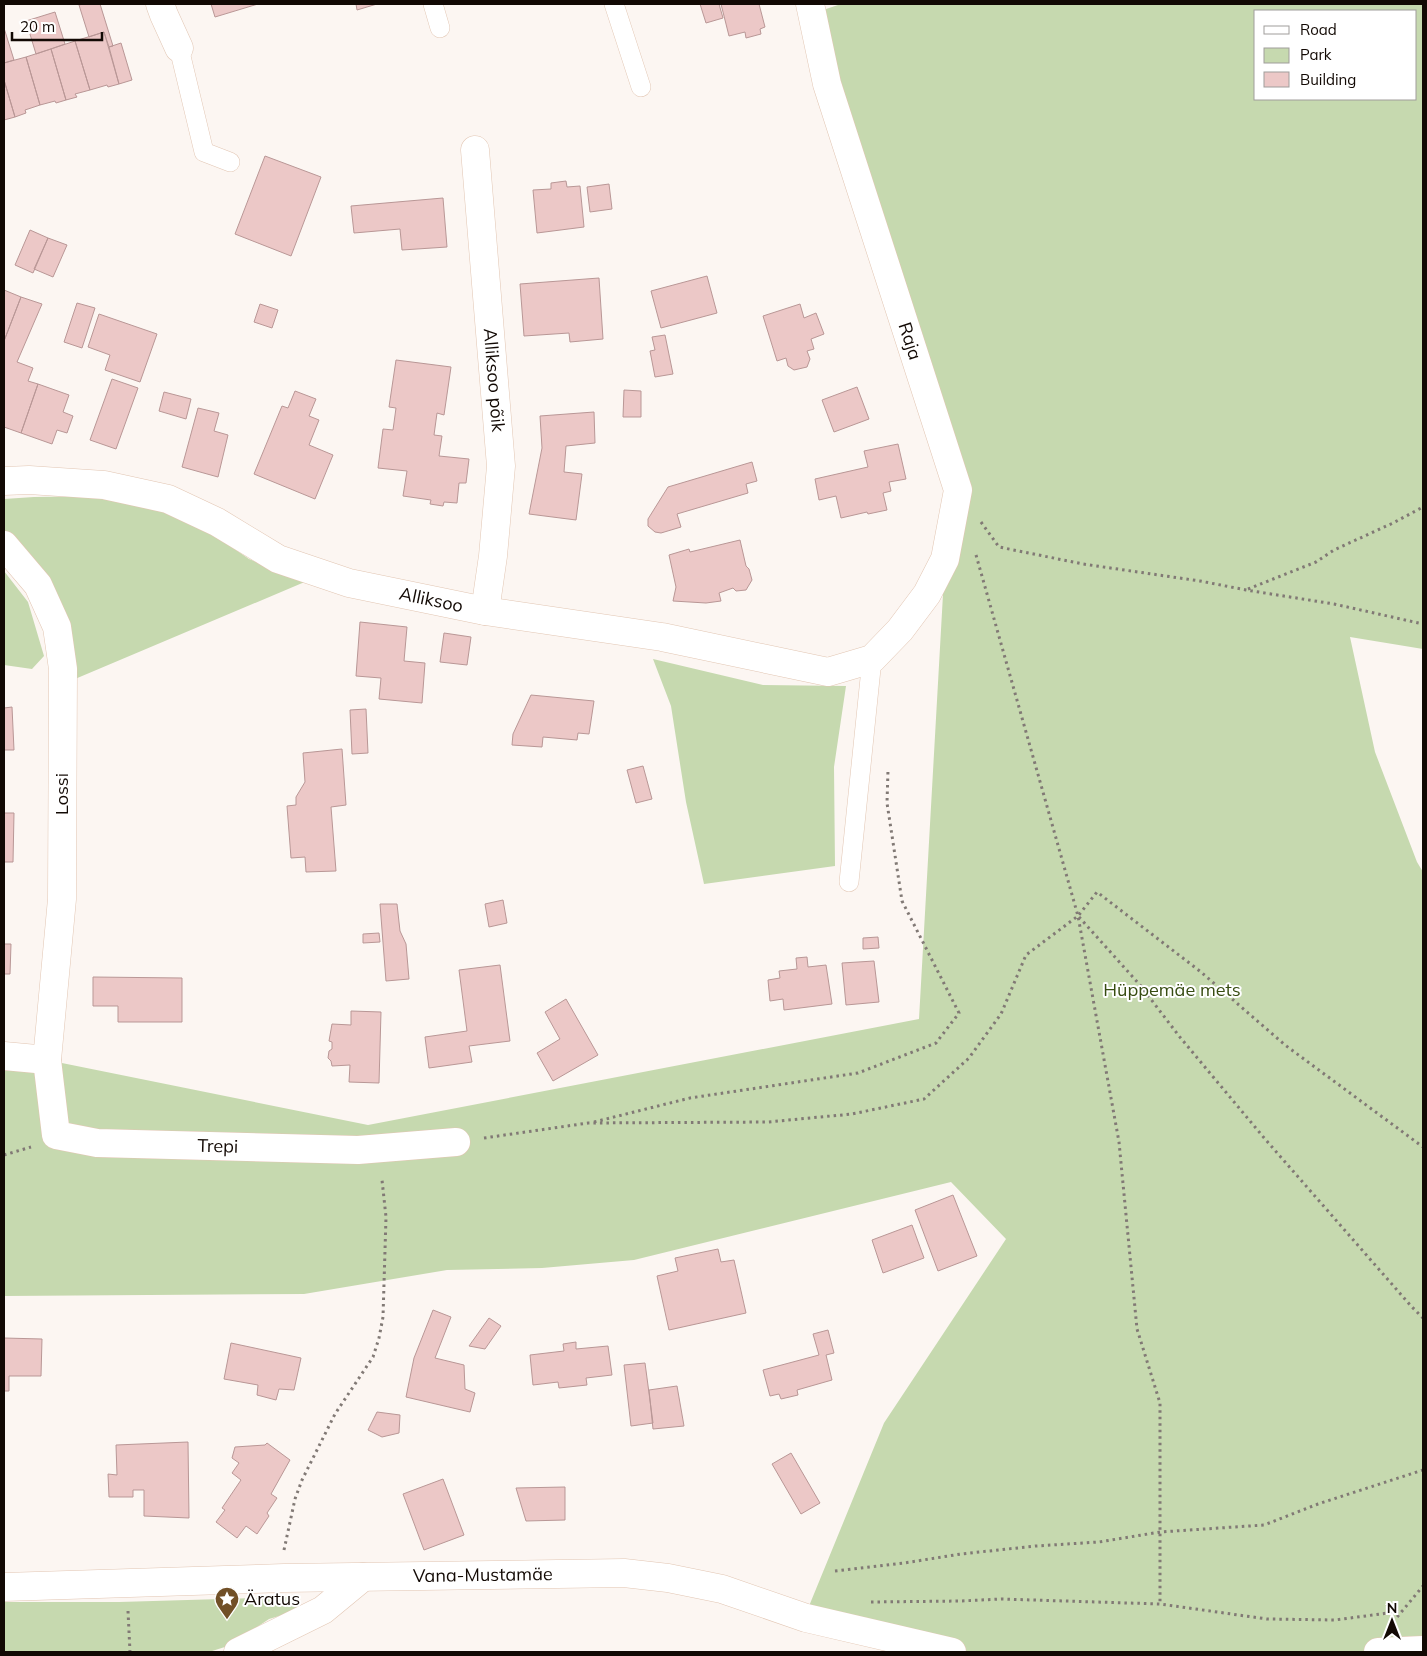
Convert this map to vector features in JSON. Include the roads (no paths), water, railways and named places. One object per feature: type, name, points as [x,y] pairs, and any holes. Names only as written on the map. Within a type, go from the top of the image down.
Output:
[{"type":"street","points":[[160,4],[179,48]]},
{"type":"street","name":"Raja","points":[[810,4],[827,84],[958,490],[945,559],[941,568],[927,594],[900,630],[872,659]]},
{"type":"street","name":"Alliksoo põik","points":[[475,150],[500,466],[493,556],[485,611]]},
{"type":"street","name":"Alliksoo","points":[[4,481],[29,480],[104,485],[168,499],[217,522],[278,559],[349,583],[485,611],[662,637],[828,672],[872,659]]},
{"type":"street","name":"Lossi","points":[[4,546],[38,585],[57,627],[63,669],[62,900],[48,1060]]},
{"type":"street","points":[[4,1056],[48,1060]]},
{"type":"street","name":"Trepi","points":[[48,1060],[56,1135],[97,1143],[358,1150],[456,1142]]},
{"type":"street","name":"Vana-Mustamäe","points":[[4,1587],[363,1576],[624,1573],[668,1578],[722,1589],[806,1618],[952,1652]]},
{"type":"street","points":[[238,1652],[323,1610],[363,1576]]},
{"type":"street","points":[[1378,1652],[1423,1650]]},
{"type":"lane","points":[[433,4],[440,28]]},
{"type":"lane","points":[[614,4],[641,87]]},
{"type":"lane","points":[[179,48],[204,152],[230,162]]},
{"type":"lane","points":[[849,882],[872,659]]},
{"type":"place","name":"Äratus","points":[[227,1620]]},
{"type":"park label","name":"Hüppemäe mets","points":[[1172,990]]}]
